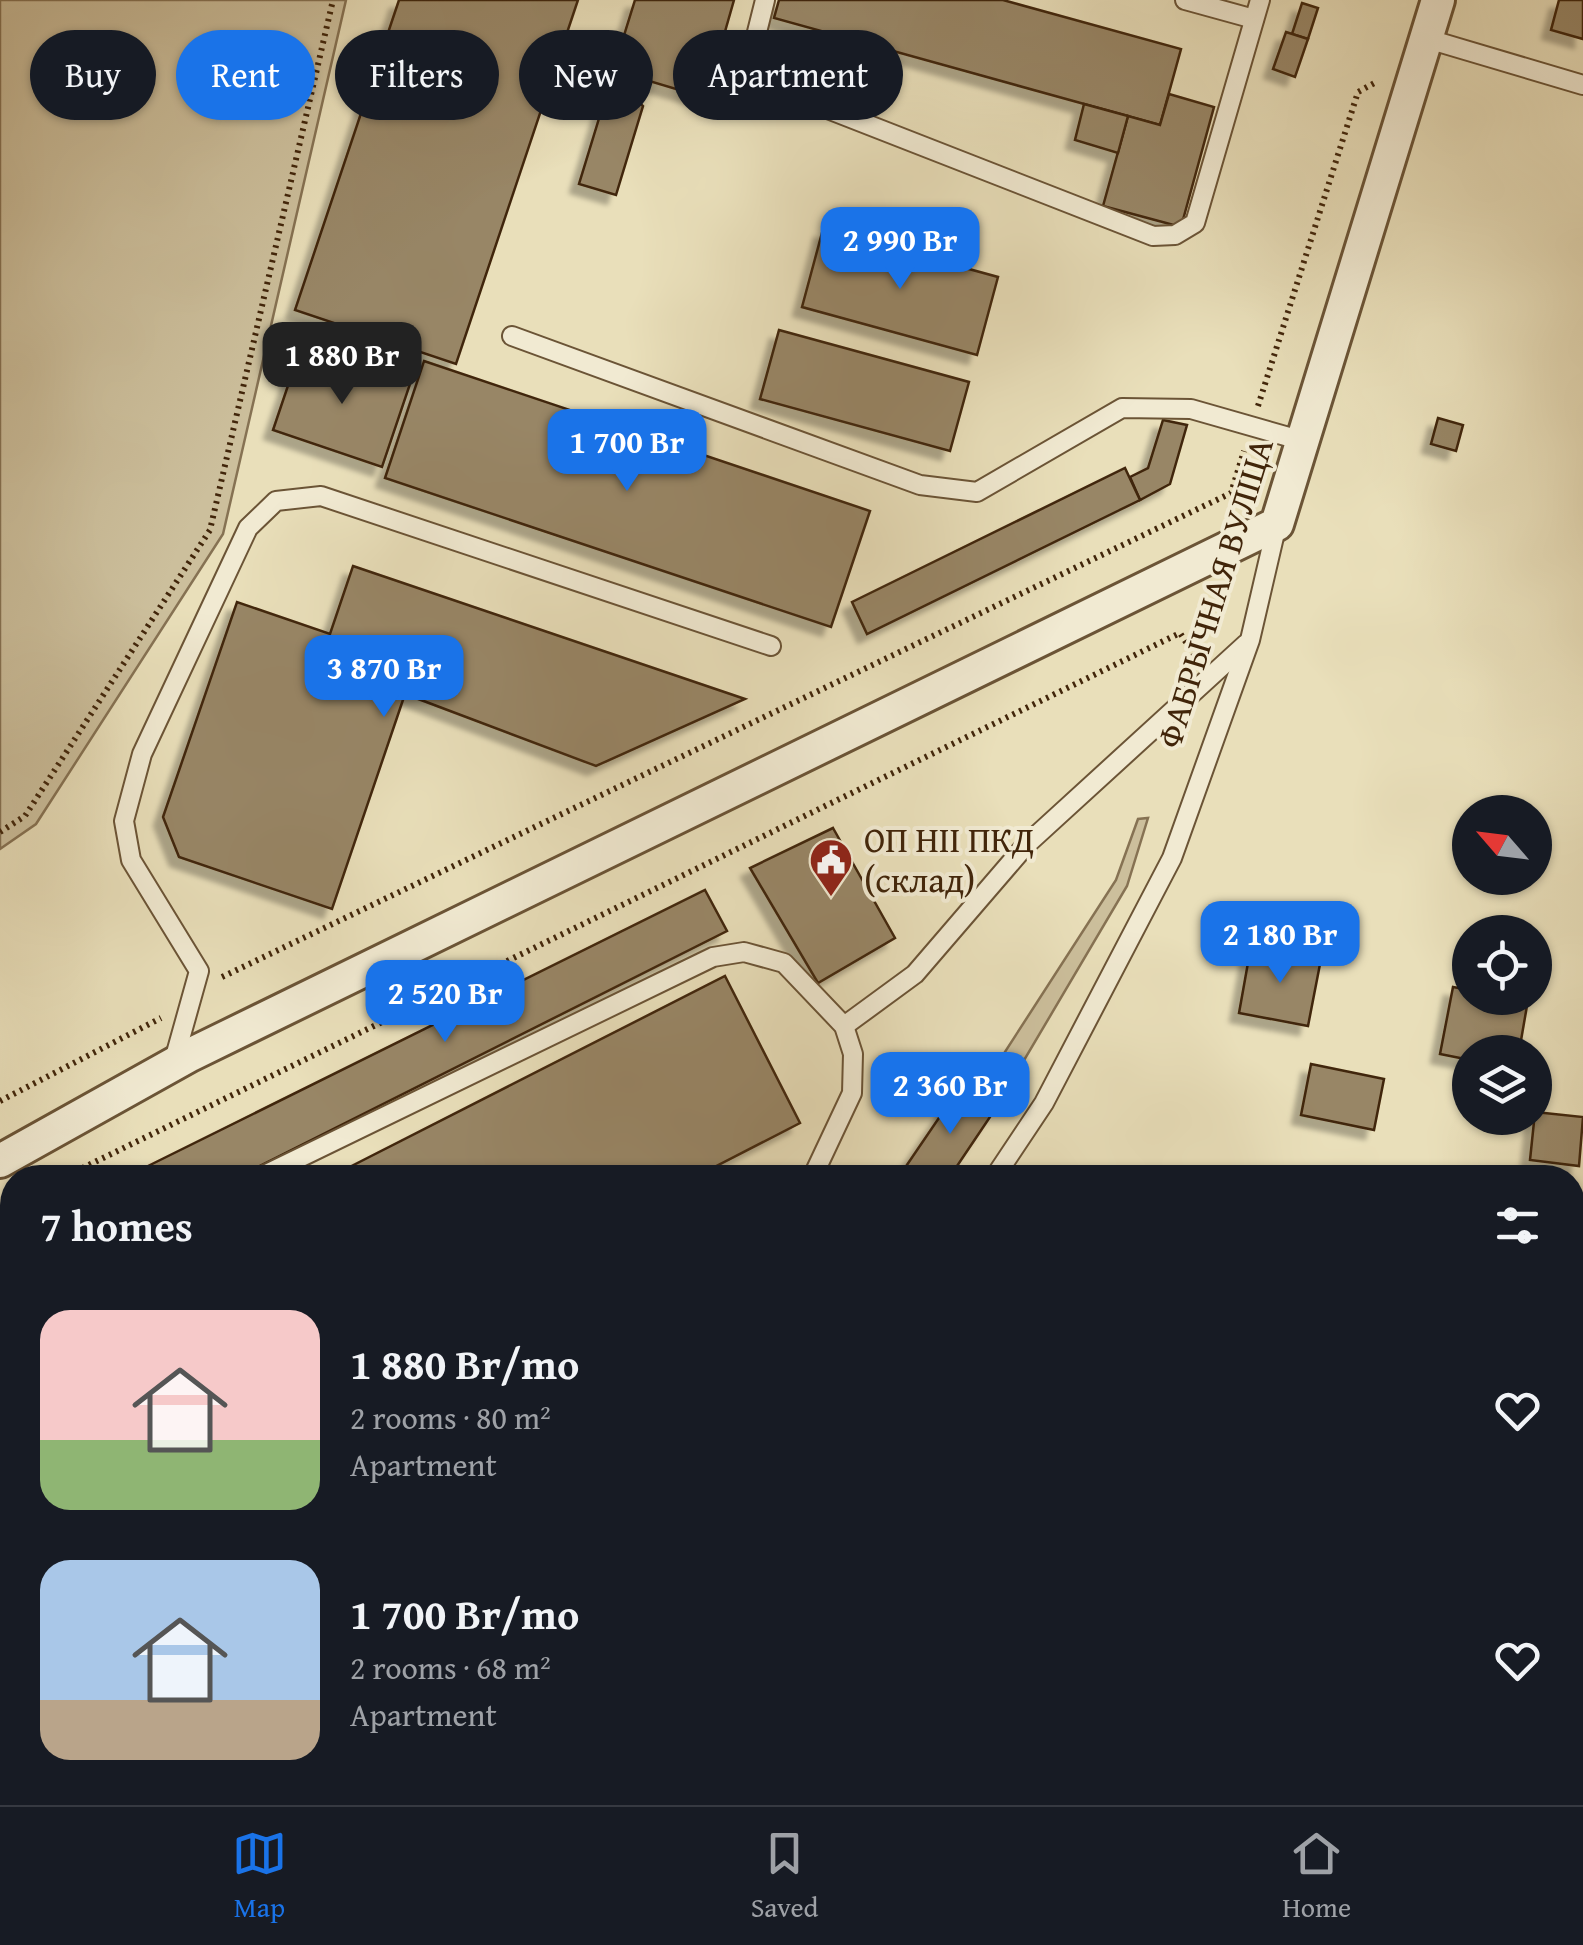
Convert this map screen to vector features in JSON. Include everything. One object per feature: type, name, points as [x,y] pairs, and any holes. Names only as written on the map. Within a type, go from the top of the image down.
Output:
[{"type":"street","name":"ФАБРЫЧНАЯ ВУЛІЦА","points":[[1277,524],[1438,0]]},
{"type":"street","points":[[0,1161],[173,1064],[1277,524]]},
{"type":"lane","points":[[765,0],[752,52],[774,88],[1153,236],[1176,235],[1194,223],[1260,0]]},
{"type":"lane","points":[[1186,0],[1254,19]]},
{"type":"lane","points":[[1425,48],[1583,84]]},
{"type":"lane","points":[[512,336],[920,485],[977,492],[1122,408],[1191,410],[1303,441]]},
{"type":"lane","points":[[173,1064],[199,971],[131,860],[124,821],[142,754],[248,528],[276,501],[321,496],[771,646]]},
{"type":"lane","name":"ФАБРЫЧНАЯ ВУЛІЦА","points":[[1003,1165],[1044,1103],[1172,858],[1250,640],[1277,524]]},
{"type":"lane","points":[[844,1026],[914,974],[1026,845],[1250,640]]},
{"type":"lane","points":[[285,1165],[713,956],[744,952],[784,963],[844,1026],[853,1054],[852,1093],[818,1165]]},
{"type":"path","points":[[0,832],[24,816],[210,530],[333,0]]},
{"type":"path","points":[[214,993],[221,977],[1231,493],[1358,92],[1425,48]]},
{"type":"path","points":[[89,1165],[1180,633],[1209,678]]},
{"type":"path","points":[[0,1101],[189,1005]]},
{"type":"shaded area","points":[[0,0],[346,0],[339,30],[335,30],[335,48],[223,534],[36,824],[0,849]]},
{"type":"shaded area","points":[[1148,818],[1127,886],[994,1111],[981,1089],[1116,880],[1138,819]]},
{"type":"building","points":[[399,0],[578,0],[568,30],[519,30],[519,120],[538,120],[456,364],[295,310],[359,120],[499,120],[499,30],[389,30]]},
{"type":"building","points":[[635,0],[734,0],[725,30],[673,30],[673,88],[653,82],[653,30],[626,30]]},
{"type":"building","points":[[779,0],[1003,0],[1181,49],[1160,125],[903,54],[903,30],[817,30],[774,18]]},
{"type":"building","points":[[1559,0],[1583,0],[1583,39],[1551,30]]},
{"type":"building","points":[[1302,3],[1318,8],[1308,39],[1292,34]]},
{"type":"building","points":[[1286,32],[1308,39],[1295,77],[1273,69]]},
{"type":"building","points":[[1169,94],[1214,107],[1181,227],[1103,206],[1128,116],[1160,125]]},
{"type":"building","points":[[1084,104],[1128,116],[1118,153],[1075,140]]},
{"type":"building","points":[[599,120],[639,120],[616,195],[579,184]]},
{"type":"building","points":[[823,229],[998,277],[977,355],[802,307]]},
{"type":"building","points":[[779,330],[969,382],[950,451],[760,399]]},
{"type":"building","points":[[301,347],[410,384],[382,467],[273,430]]},
{"type":"building","points":[[424,361],[870,511],[831,627],[385,478]]},
{"type":"building","points":[[1438,418],[1463,425],[1456,451],[1431,444]]},
{"type":"building","points":[[1163,420],[1187,425],[1170,484],[1140,500],[1130,477],[1148,468]]},
{"type":"building","points":[[1125,468],[1140,500],[867,634],[852,602]]},
{"type":"building","points":[[353,566],[745,699],[596,766],[405,694],[332,909],[179,857],[163,817],[237,602],[330,634]]},
{"type":"building","points":[[833,828],[895,938],[818,983],[750,868]]},
{"type":"building","points":[[705,890],[727,931],[262,1165],[150,1165]]},
{"type":"building","points":[[1251,946],[1321,959],[1308,1026],[1239,1013]]},
{"type":"building","points":[[725,976],[800,1123],[718,1165],[354,1165]]},
{"type":"building","points":[[1452,992],[1452,1015],[1525,1015],[1522,1035],[1452,1035],[1452,1056],[1440,1054]]},
{"type":"building","points":[[1311,1064],[1384,1079],[1374,1130],[1301,1115]]},
{"type":"building","points":[[962,1084],[994,1111],[958,1165],[907,1165]]},
{"type":"building","points":[[1552,1114],[1583,1117],[1579,1165],[1530,1160],[1533,1135],[1552,1135]]},
{"type":"place","name":"ОП НII ПКД (склад)","points":[[831,898]]}]
